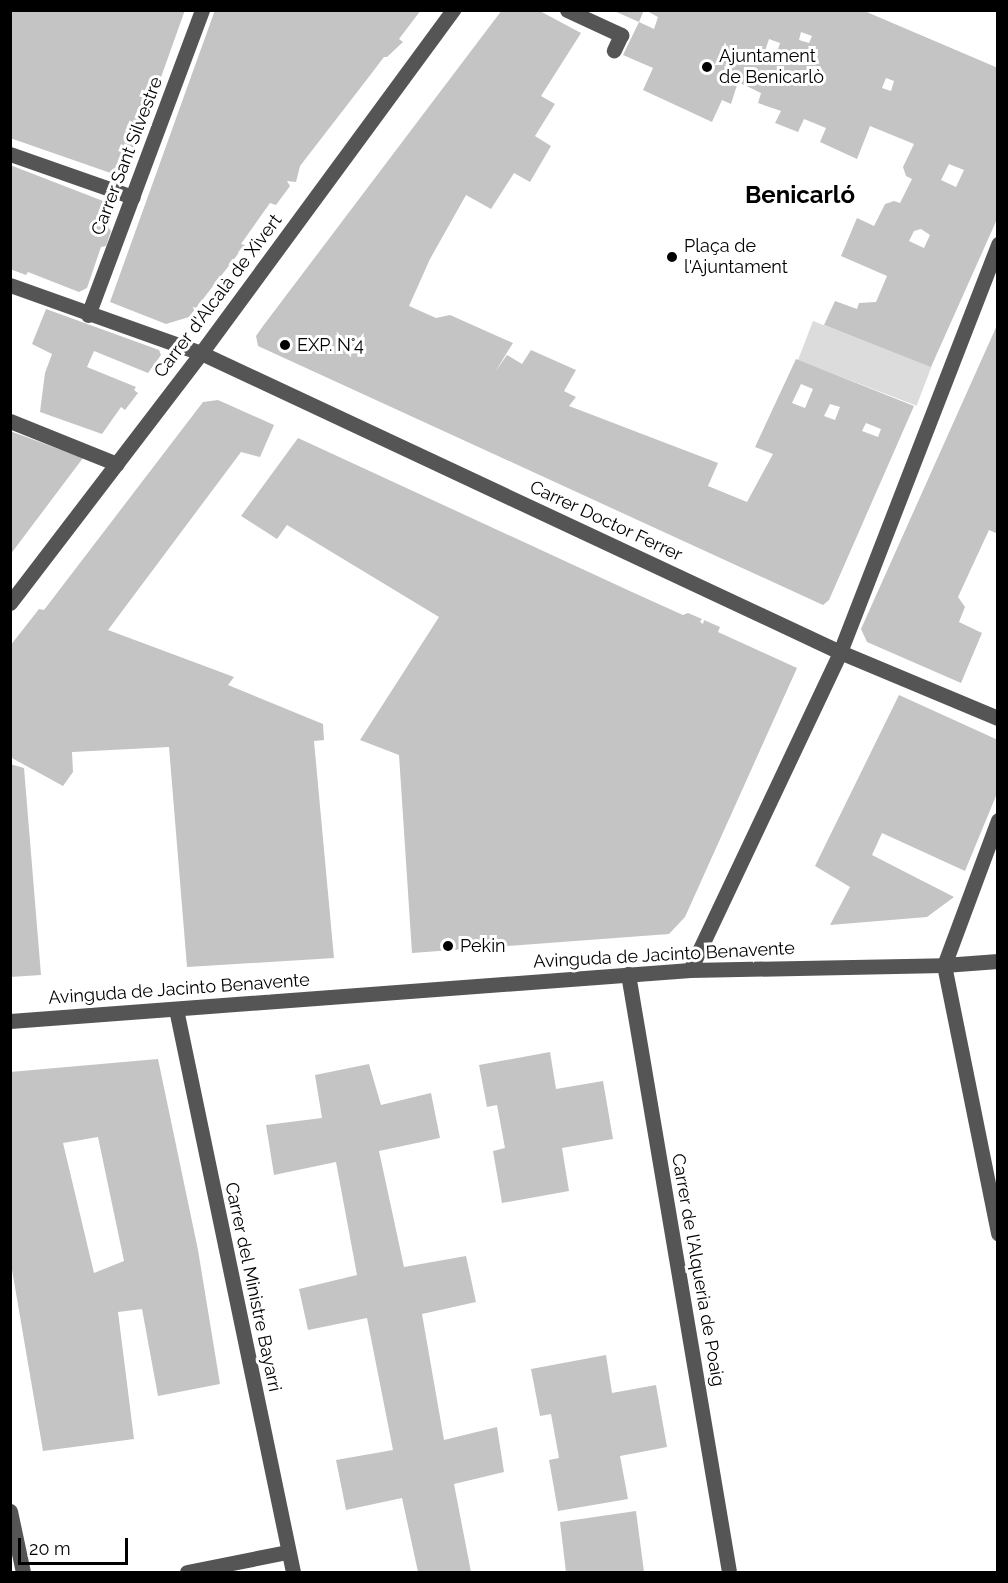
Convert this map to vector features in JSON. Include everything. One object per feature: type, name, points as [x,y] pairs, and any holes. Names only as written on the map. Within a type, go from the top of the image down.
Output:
[{"type":"street","name":"Carrer Sant Silvestre","points":[[88,315],[202,10]]},
{"type":"street","name":"Carrer d'Alcalà de Xivert","points":[[10,603],[201,353],[453,10]]},
{"type":"street","points":[[567,10],[621,35],[614,50]]},
{"type":"street","points":[[10,154],[133,197]]},
{"type":"street","points":[[690,970],[840,652],[998,244]]},
{"type":"street","name":"Carrer Doctor Ferrer","points":[[10,285],[88,315],[201,353],[840,652],[998,718]]},
{"type":"street","points":[[10,422],[117,464]]},
{"type":"street","points":[[998,820],[944,965],[998,1234]]},
{"type":"street","name":"Avinguda de Jacinto Benavente","points":[[10,1021],[690,970],[944,965],[998,961]]},
{"type":"street","name":"Carrer de l'Alqueria de Poaig","points":[[628,974],[729,1572]]},
{"type":"street","name":"Carrer del Ministre Bayarri","points":[[176,1009],[293,1572]]},
{"type":"street","points":[[10,1511],[23,1572]]},
{"type":"street","points":[[187,1572],[287,1551]]},
{"type":"shaded area","points":[[813,321],[932,367],[917,406],[798,360]]},
{"type":"building","points":[[10,10],[185,10],[125,178],[10,138]]},
{"type":"building","points":[[215,10],[421,10],[399,39],[403,42],[387,57],[384,57],[300,166],[296,182],[287,181],[290,186],[276,205],[270,203],[241,244],[245,245],[189,317],[166,324],[110,302]]},
{"type":"building","points":[[502,10],[538,10],[581,33],[541,96],[555,104],[535,136],[551,146],[530,182],[514,173],[491,209],[466,195],[430,259],[409,306],[436,318],[450,315],[513,343],[495,372],[507,355],[522,364],[531,350],[576,370],[564,391],[576,397],[569,406],[718,463],[708,486],[747,502],[773,454],[755,447],[796,359],[914,406],[829,600],[823,605],[258,346],[256,336]],"holes":[[[801,384],[813,389],[805,408],[792,403]],[[830,404],[840,407],[835,420],[824,416]],[[866,423],[881,429],[878,437],[862,431]]]},
{"type":"building","points":[[612,10],[644,10],[639,22]]},
{"type":"building","points":[[645,10],[862,10],[998,68],[998,217],[931,367],[824,325],[835,301],[857,309],[859,303],[876,302],[887,276],[841,256],[857,218],[874,226],[885,204],[894,201],[900,203],[912,179],[906,176],[903,167],[914,144],[870,126],[857,159],[820,142],[826,128],[804,119],[798,132],[775,123],[781,111],[758,103],[761,93],[738,82],[731,104],[722,100],[712,122],[643,90],[653,68],[623,55],[639,22],[654,29],[658,17]],"holes":[[[801,32],[812,36],[809,43],[799,40]],[[769,39],[780,43],[776,55],[765,51]],[[793,51],[802,54],[798,64],[790,61]],[[815,70],[823,72],[819,82],[812,79]],[[886,78],[894,81],[891,91],[882,88]],[[949,164],[964,170],[956,187],[941,180]],[[921,229],[930,235],[924,248],[909,241],[914,231]]]},
{"type":"building","points":[[10,165],[116,206],[108,227],[111,231],[106,246],[101,247],[87,288],[79,292],[28,272],[26,275],[10,269]]},
{"type":"building","points":[[46,309],[159,350],[161,355],[148,373],[94,351],[87,367],[136,387],[134,390],[138,393],[125,410],[121,407],[102,434],[40,412],[45,373],[52,354],[32,344]]},
{"type":"building","points":[[998,323],[998,534],[989,530],[958,597],[965,607],[959,622],[982,633],[961,683],[867,642],[861,629]]},
{"type":"building","points":[[218,400],[274,425],[260,457],[241,452],[108,630],[234,677],[228,685],[323,724],[324,740],[314,741],[334,958],[187,967],[169,747],[72,752],[73,772],[63,786],[10,757],[10,646],[39,609],[44,610],[203,402]]},
{"type":"building","points":[[10,431],[83,458],[10,555]]},
{"type":"building","points":[[298,438],[683,615],[688,613],[702,619],[700,622],[703,624],[704,620],[720,627],[718,632],[797,668],[685,917],[669,934],[412,953],[399,755],[360,740],[439,617],[287,525],[277,539],[241,516]]},
{"type":"building","points":[[899,695],[998,740],[998,791],[965,871],[882,833],[872,855],[954,897],[927,917],[830,925],[850,887],[815,866]]},
{"type":"building","points":[[10,764],[24,768],[41,975],[10,977]]},
{"type":"building","points":[[550,1052],[556,1089],[603,1081],[613,1139],[562,1148],[569,1191],[502,1203],[493,1151],[505,1148],[497,1105],[487,1107],[479,1065]]},
{"type":"building","points":[[158,1059],[198,1250],[220,1384],[158,1396],[142,1309],[118,1312],[134,1439],[43,1451],[10,1258],[10,1072]],"holes":[[[98,1137],[124,1261],[94,1273],[63,1143]]]},
{"type":"building","points":[[369,1064],[381,1105],[431,1093],[440,1138],[379,1151],[404,1267],[466,1256],[476,1302],[422,1314],[444,1440],[497,1427],[504,1472],[454,1484],[471,1572],[418,1572],[402,1498],[346,1510],[336,1460],[393,1450],[367,1318],[308,1330],[299,1289],[357,1275],[336,1162],[274,1175],[266,1125],[322,1118],[315,1075]]},
{"type":"building","points":[[606,1355],[612,1393],[656,1385],[667,1447],[620,1456],[628,1499],[558,1511],[549,1460],[559,1458],[551,1414],[540,1416],[531,1369]]},
{"type":"building","points":[[636,1511],[644,1572],[566,1572],[560,1522]]},
{"type":"place","name":"Ajuntament de Benicarlò","points":[[707,67]]},
{"type":"place","name":"Plaça de l'Ajuntament","points":[[672,257]]},
{"type":"place","name":"EXP. N°4","points":[[285,345]]},
{"type":"place","name":"Pekin","points":[[448,946]]},
{"type":"district","name":"Benicarló","points":[[800,195]]}]
